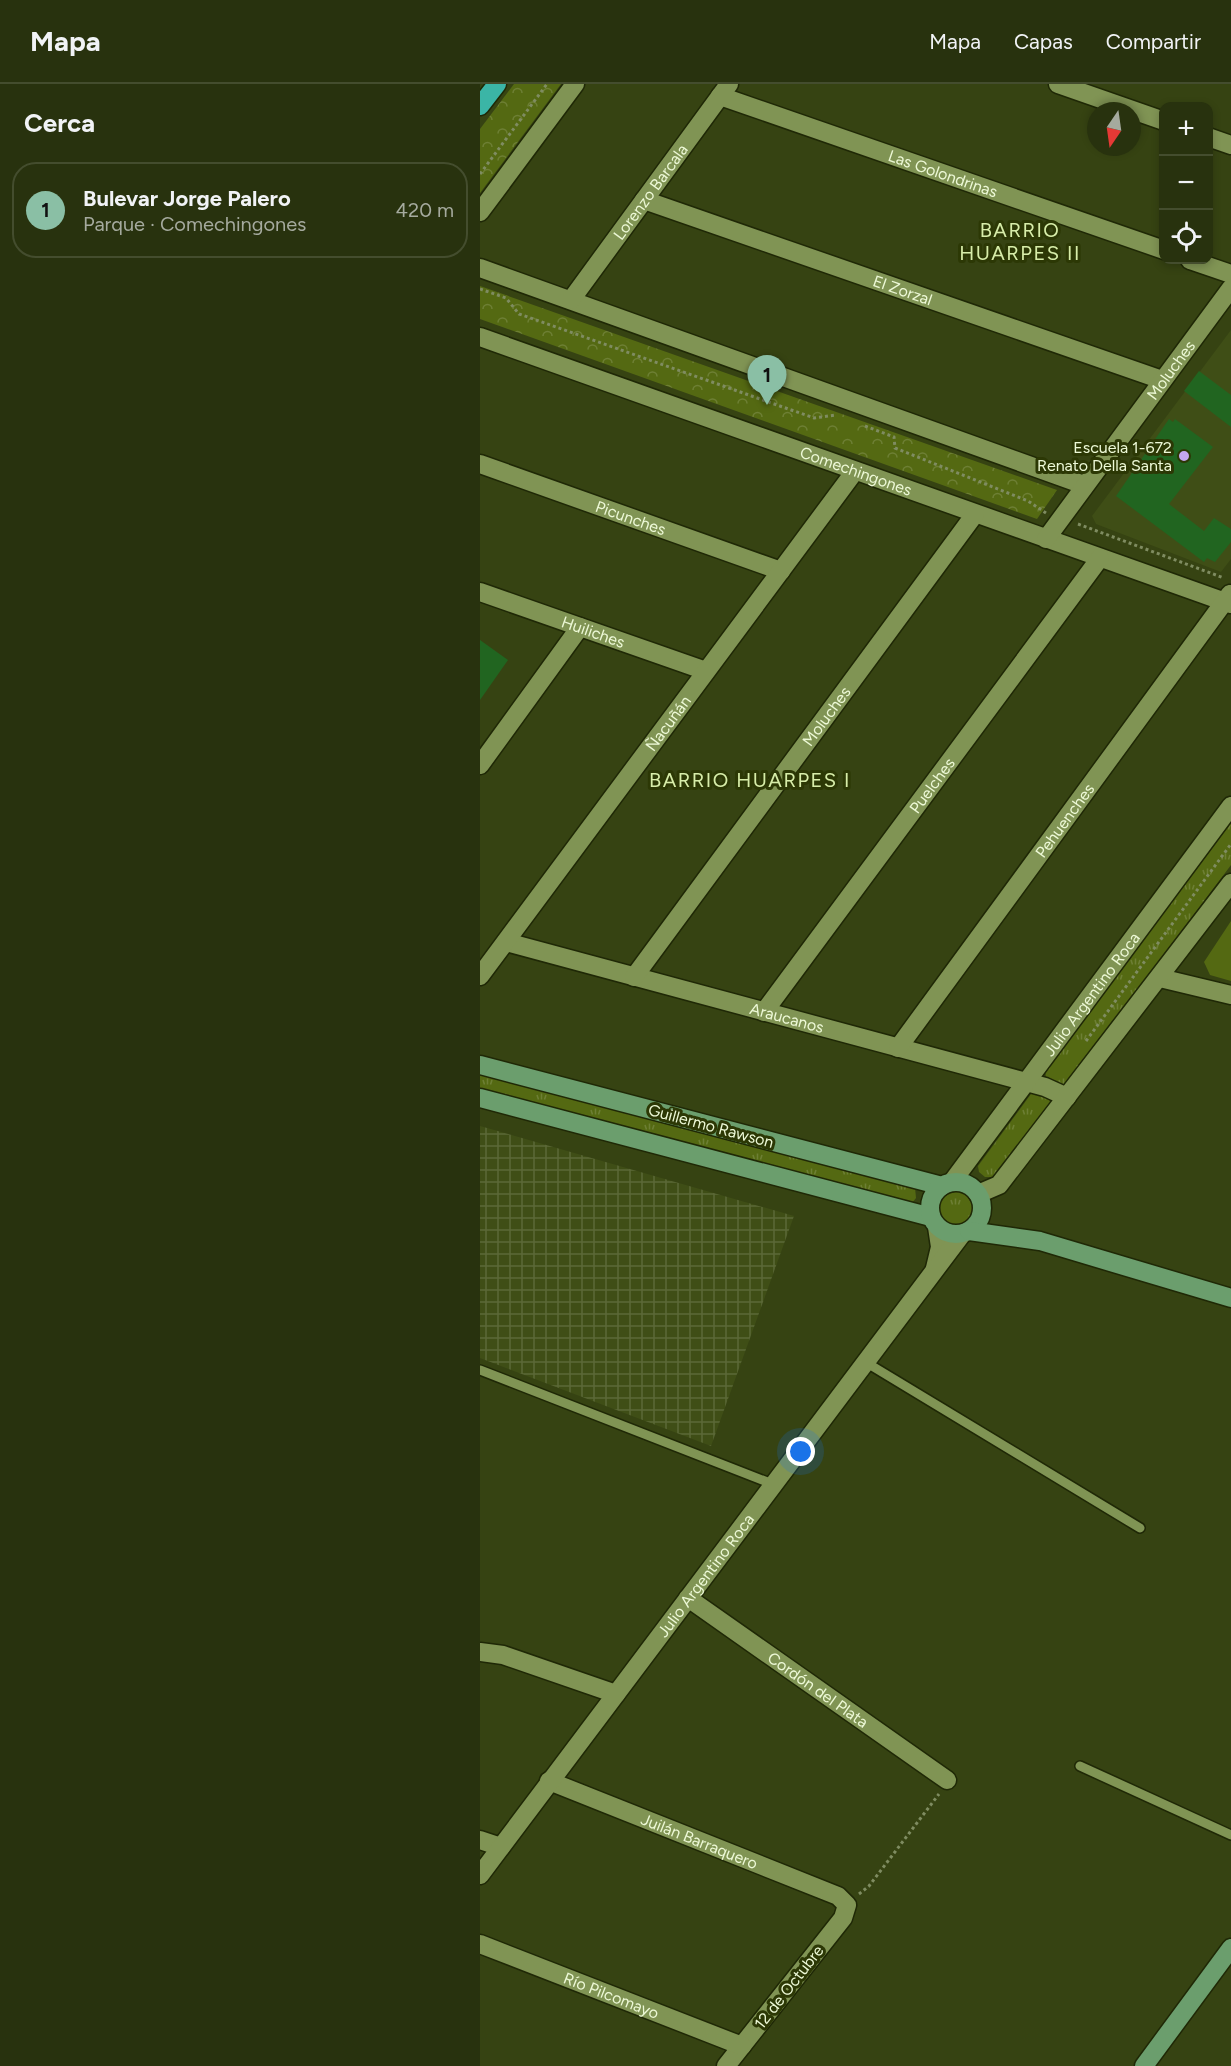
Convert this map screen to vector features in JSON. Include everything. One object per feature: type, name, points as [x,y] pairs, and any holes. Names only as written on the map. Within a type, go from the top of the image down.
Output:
[{"type":"highway","points":[[480,106],[497,84]]},
{"type":"main road","name":"Guillermo Rawson","points":[[480,1065],[947,1184]]},
{"type":"main road","name":"Guillermo Rawson","points":[[480,1098],[934,1222]]},
{"type":"main road","points":[[966,1233],[975,1227],[982,1214],[978,1194],[966,1184],[947,1184],[930,1203],[934,1222],[948,1234],[966,1233],[1040,1241]]},
{"type":"main road","points":[[982,1214],[1040,1241],[1231,1298]]},
{"type":"main road","points":[[1144,2066],[1230,1952]]},
{"type":"street","points":[[480,212],[575,84]]},
{"type":"street","points":[[1058,84],[1159,119]]},
{"type":"street","name":"Lorenzo Barcala","points":[[571,300],[725,90]]},
{"type":"street","name":"Las Golondrinas","points":[[725,90],[1159,248]]},
{"type":"street","points":[[1213,138],[1231,145]]},
{"type":"street","name":"El Zorzal","points":[[645,200],[1162,380]]},
{"type":"street","points":[[1202,264],[1231,274]]},
{"type":"street","points":[[480,268],[1084,485]]},
{"type":"street","name":"Moluches","points":[[1046,539],[1231,288]]},
{"type":"street","name":"Comechingones","points":[[480,337],[1100,558],[1229,599]]},
{"type":"street","name":"Picunches","points":[[480,464],[781,570]]},
{"type":"street","name":"Ñacuñán","points":[[480,976],[855,471]]},
{"type":"street","name":"Moluches","points":[[634,977],[975,514]]},
{"type":"street","name":"Puelches","points":[[764,1012],[1100,558]]},
{"type":"street","name":"Huiliches","points":[[480,591],[706,671]]},
{"type":"street","name":"Pehuenches","points":[[898,1048],[1229,599]]},
{"type":"street","points":[[480,765],[580,627]]},
{"type":"street","name":"Julio Argentino Roca","points":[[947,1184],[1231,806]]},
{"type":"street","points":[[978,1194],[999,1185],[1231,883]]},
{"type":"street","name":"Araucanos","points":[[506,942],[1045,1087],[1067,1097]]},
{"type":"street","points":[[1160,978],[1231,995]]},
{"type":"street","name":"Julio Argentino Roca","points":[[933,1275],[940,1247],[934,1222]]},
{"type":"street","name":"Julio Argentino Roca","points":[[480,1875],[966,1233]]},
{"type":"street","name":"Cordón del Plata","points":[[688,1598],[947,1780]]},
{"type":"street","points":[[480,1652],[503,1655],[616,1694]]},
{"type":"street","name":"Juilán Barraquero","points":[[549,1781],[838,1896],[847,1905]]},
{"type":"street","points":[[480,1840],[501,1847]]},
{"type":"street","name":"12 de Octubre","points":[[726,2066],[843,1918],[847,1905]]},
{"type":"street","name":"Río Pilcomayo","points":[[480,1944],[742,2046]]},
{"type":"lane","points":[[867,1363],[1140,1528]]},
{"type":"lane","points":[[480,1370],[775,1485]]},
{"type":"lane","points":[[1080,1766],[1231,1835]]},
{"type":"path","points":[[480,174],[547,84]]},
{"type":"path","points":[[480,289],[506,298],[519,314],[814,418],[834,415],[844,419]]},
{"type":"path","points":[[864,426],[894,437],[895,448],[1028,501],[1042,512],[1231,580]]},
{"type":"path","points":[[1082,1046],[1231,844]]},
{"type":"path","points":[[847,1905],[869,1887],[931,1806],[947,1780]]},
{"type":"shaded area","name":"Escuela 1-672 Renato Della Santa","points":[[1231,330],[1231,559],[1221,572],[1096,524],[1092,516]]},
{"type":"shaded area","points":[[480,1126],[794,1216],[711,1446],[480,1358]]},
{"type":"green space","points":[[514,84],[561,84],[480,193],[480,129]]},
{"type":"green space","points":[[480,286],[1057,490],[1037,519],[480,319]]},
{"type":"green space","points":[[1231,823],[1231,865],[1067,1083],[1059,1085],[1046,1077],[1045,1070]]},
{"type":"green space","points":[[1231,921],[1231,981],[1210,975],[1204,962]]},
{"type":"green space","points":[[480,1075],[915,1188],[916,1198],[912,1203],[480,1090]]},
{"type":"green space","points":[[1038,1092],[1049,1099],[1051,1105],[997,1177],[985,1177],[979,1172],[978,1166],[1031,1094]]},
{"type":"green space","points":[[956,1190],[970,1195],[975,1209],[970,1223],[956,1228],[942,1223],[937,1209],[942,1195]]},
{"type":"building","points":[[1199,371],[1231,395],[1231,427],[1184,391]]},
{"type":"building","points":[[1169,419],[1173,422],[1175,419],[1213,447],[1169,504],[1204,531],[1214,518],[1231,529],[1231,542],[1215,562],[1207,558],[1204,562],[1116,496]]},
{"type":"building","points":[[480,640],[508,660],[480,700]]},
{"type":"place","name":"Bulevar Jorge Palero","points":[[767,405]]},
{"type":"place","name":"Escuela 1-672 Renato Della Santa","points":[[1184,456]]},
{"type":"district","name":"BARRIO HUARPES II","points":[[1020,242]]},
{"type":"district","name":"BARRIO HUARPES I","points":[[750,780]]}]
